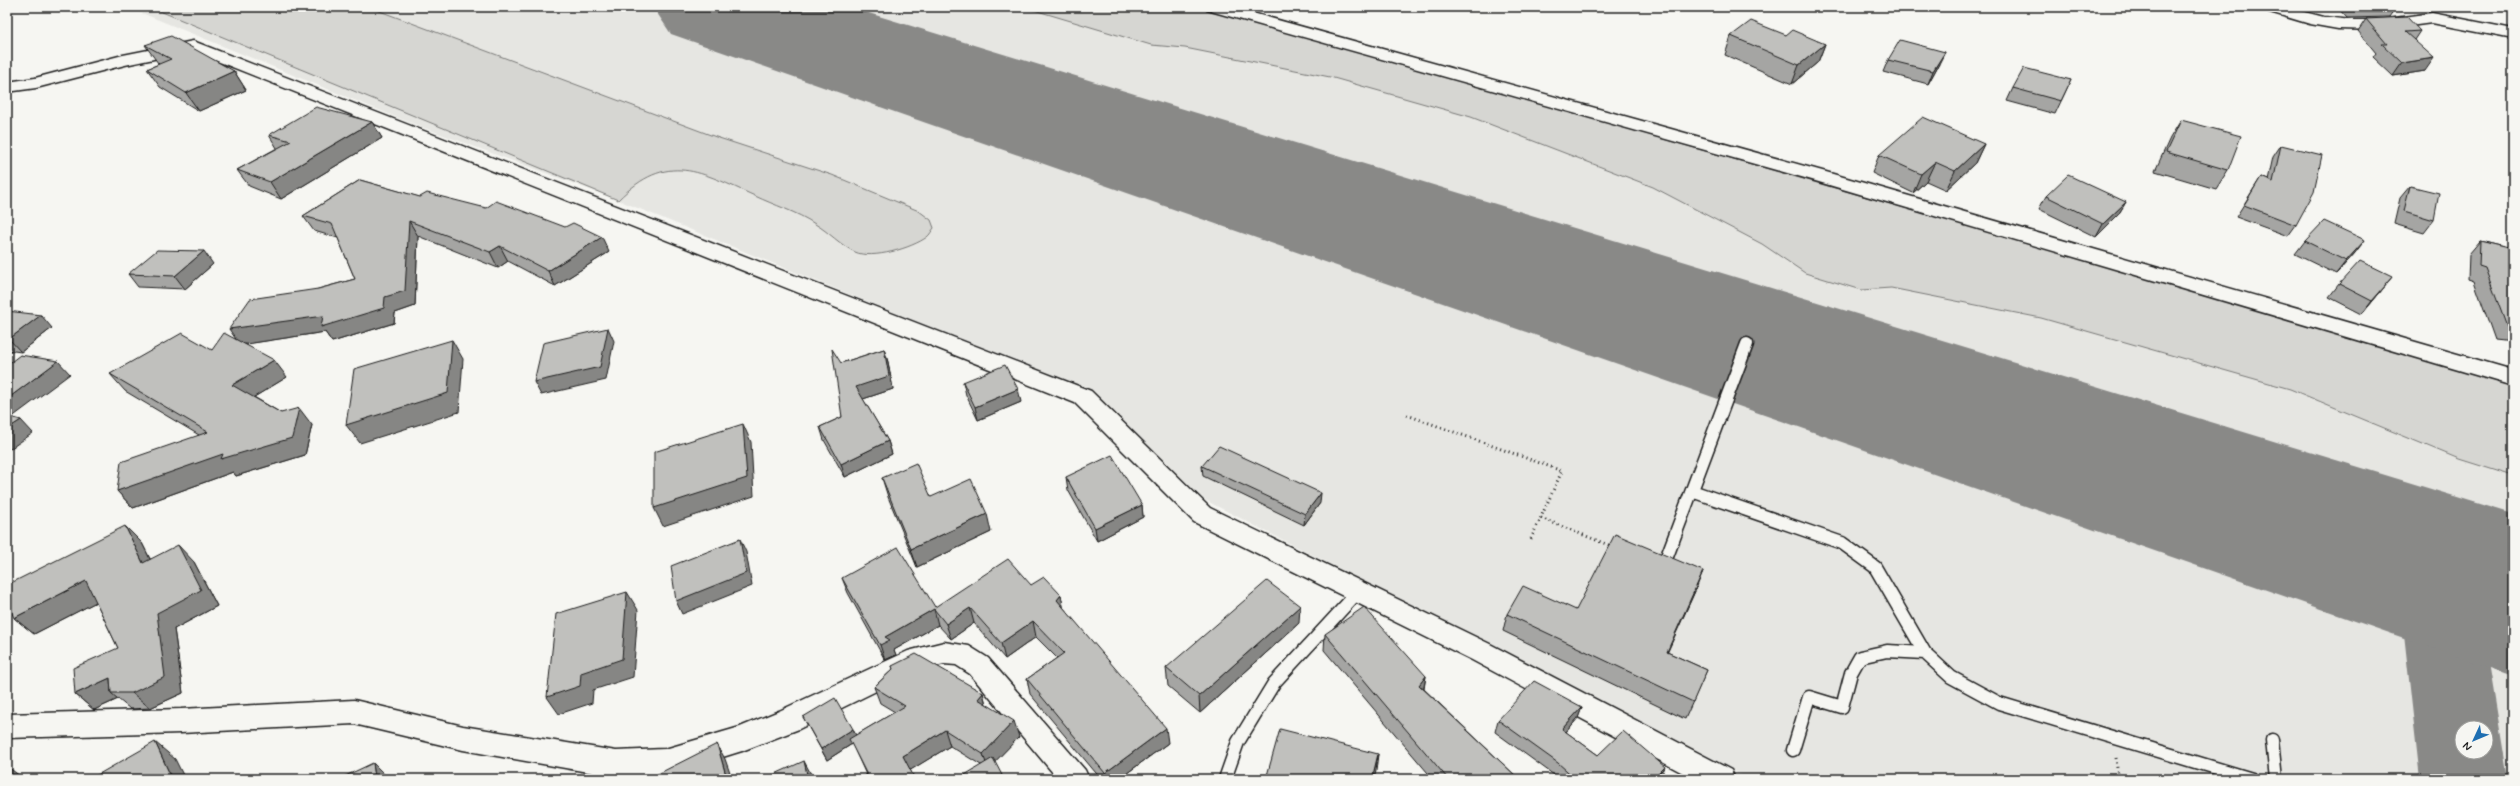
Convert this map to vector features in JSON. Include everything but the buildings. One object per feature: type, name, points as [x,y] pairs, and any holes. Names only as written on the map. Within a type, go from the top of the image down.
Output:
[{"type":"street","points":[[1213,7],[1819,176],[2513,378]]},
{"type":"street","points":[[2269,7],[2311,19],[2354,26],[2381,25],[2414,18],[2432,18],[2513,34]]},
{"type":"street","points":[[7,87],[36,83],[123,60],[193,46],[1083,397],[1202,515],[1481,652],[1721,779]]},
{"type":"street","points":[[7,726],[181,721],[354,712],[463,738],[616,764],[665,762],[742,739],[788,720],[917,659],[944,653],[960,654],[979,666],[1076,779]]},
{"type":"lane","points":[[1663,567],[1747,344]]},
{"type":"lane","points":[[1692,491],[1842,543],[1875,566],[1925,653],[1951,678],[1999,703],[2252,779]]},
{"type":"lane","points":[[1225,779],[1238,742],[1274,683],[1358,592]]},
{"type":"lane","points":[[1793,750],[1809,697],[1842,707],[1855,662],[1863,654],[1880,651],[1925,653]]},
{"type":"lane","points":[[2272,740],[2276,779]]},
{"type":"path","points":[[1407,415],[1562,472],[1530,541]]},
{"type":"path","points":[[1541,518],[1613,546]]},
{"type":"shaded area","points":[[127,7],[1202,7],[2513,382],[2513,779],[1749,779],[1205,500],[1091,393],[618,200],[403,120]]},
{"type":"shaded area","points":[[150,7],[369,7],[716,137],[832,175],[919,211],[931,220],[934,228],[927,237],[902,249],[881,254],[862,254],[850,249],[820,227],[793,212],[717,179],[685,170],[669,170],[653,175],[636,184],[618,200]]},
{"type":"shaded area","points":[[1024,7],[1202,7],[2513,382],[2513,476],[2459,459],[2290,389],[2041,318],[1891,288],[1861,290],[1805,273],[1762,244],[1653,187],[1471,117],[1330,77],[1185,48],[1151,45]]},
{"type":"taxiway","points":[[2346,540],[2377,555],[2403,571],[2424,592],[2443,622]]},
{"type":"taxiway","points":[[2443,622],[2450,613],[2466,602],[2483,597],[2513,595]]},
{"type":"taxiway","points":[[2443,622],[2464,779]]},
{"type":"runway","points":[[716,7],[2513,595]]}]
